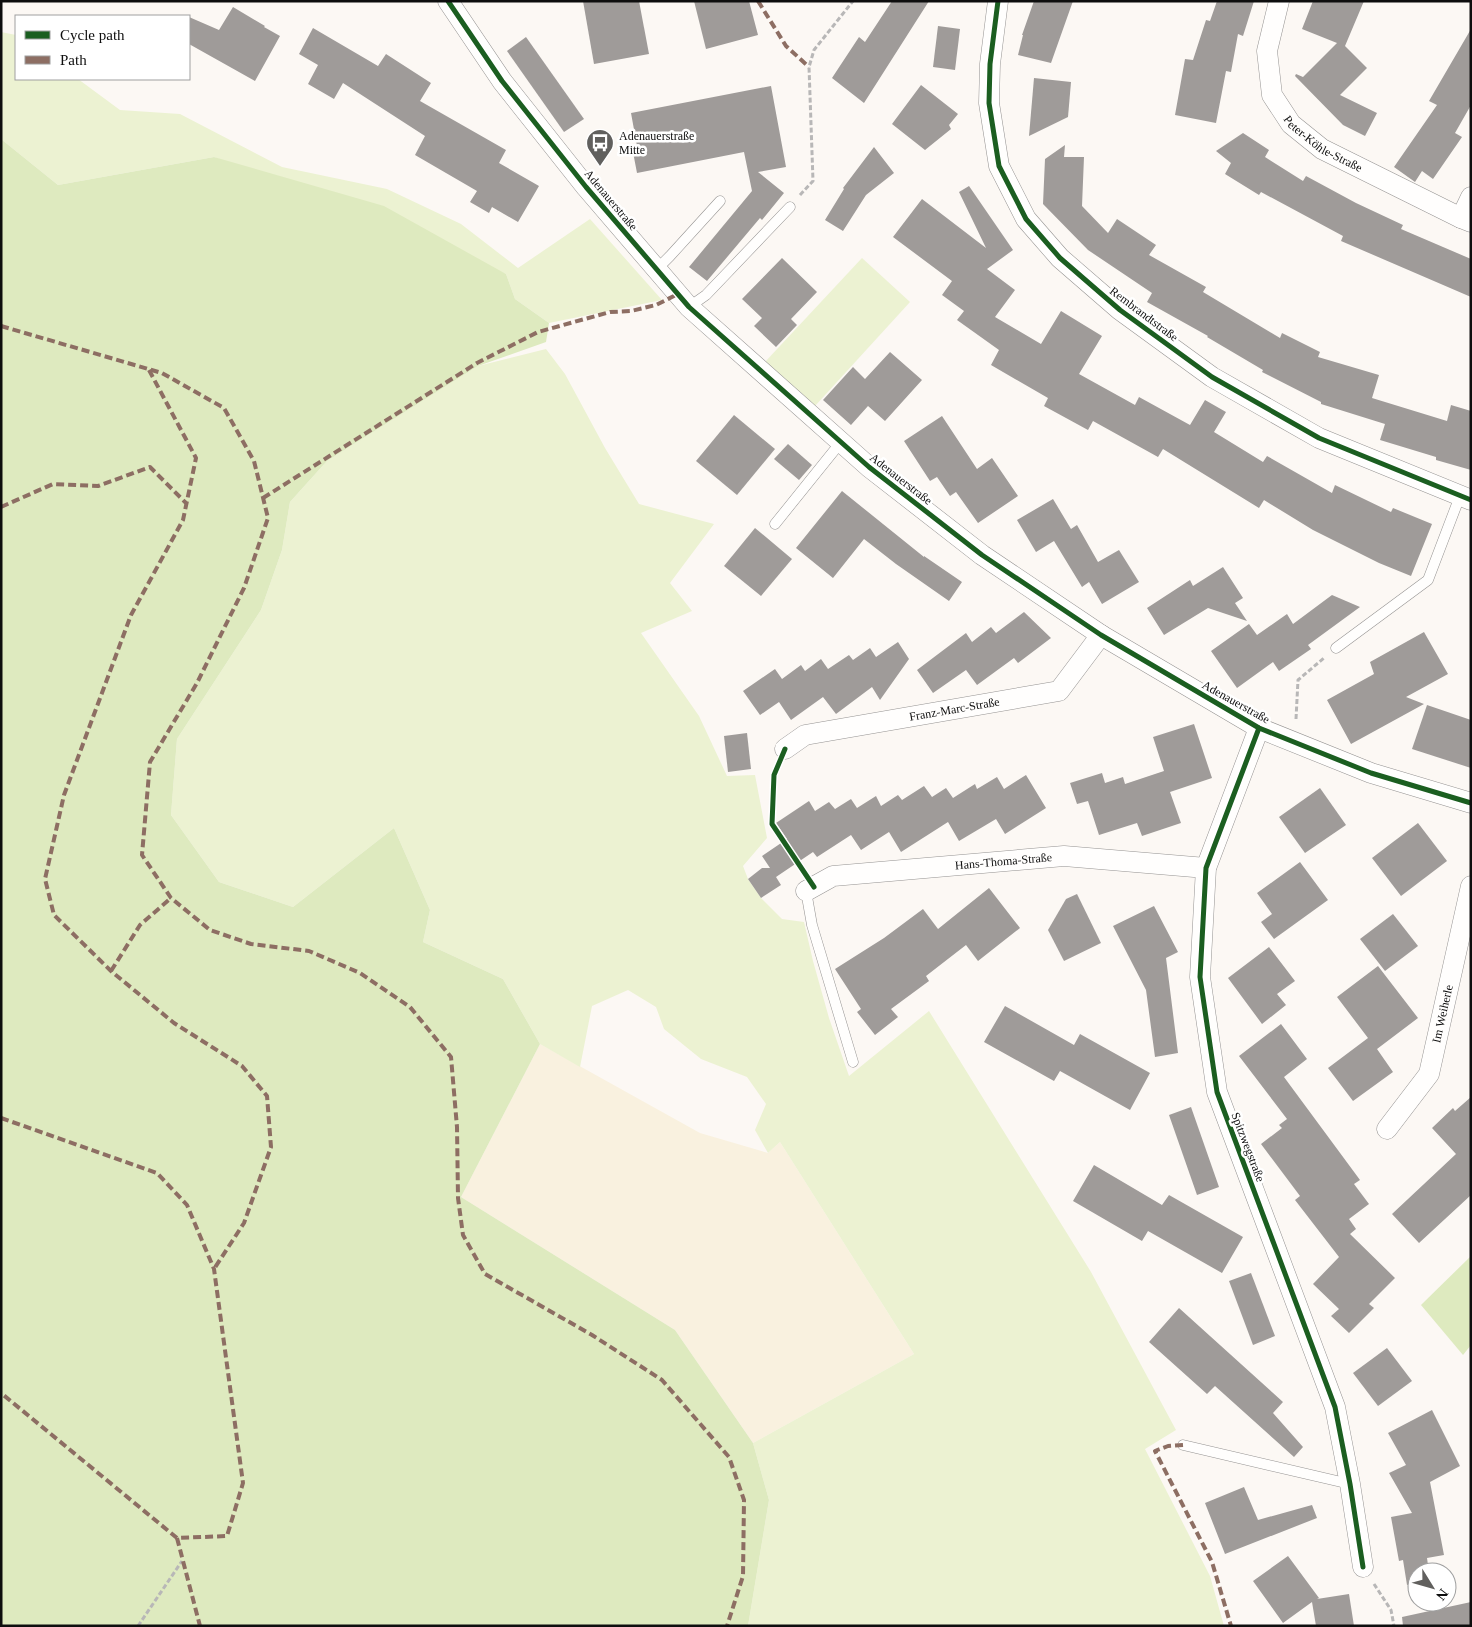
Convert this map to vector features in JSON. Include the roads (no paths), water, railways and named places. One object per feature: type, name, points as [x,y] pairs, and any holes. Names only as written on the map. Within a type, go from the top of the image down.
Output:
[{"type":"street","name":"Adenauerstraße","points":[[448,1],[502,81],[586,187],[689,307],[869,467],[982,555],[1101,635],[1259,728],[1371,773],[1471,803]]},
{"type":"street","name":"Rembrandtstraße","points":[[998,1],[990,64],[989,103],[999,166],[1026,219],[1060,258],[1120,310],[1212,377],[1319,438],[1465,498]]},
{"type":"street","name":"Peter-Köhle-Straße","points":[[1279,1],[1267,51],[1272,95],[1291,124],[1322,149],[1466,220]]},
{"type":"street","points":[[1466,220],[1471,197]]},
{"type":"street","name":"Franz-Marc-Straße","points":[[784,749],[804,735],[1059,691],[1101,635]]},
{"type":"street","name":"Spitzwegstraße","points":[[1259,728],[1206,868],[1200,977],[1217,1092],[1335,1406],[1363,1567]]},
{"type":"street","name":"Hans-Thoma-Straße","points":[[806,891],[833,876],[1064,856],[1206,868]]},
{"type":"street","name":"Im Weiherle","points":[[1387,1129],[1429,1074],[1471,886]]},
{"type":"lane","points":[[657,269],[720,201]]},
{"type":"lane","points":[[689,307],[706,295],[790,207]]},
{"type":"lane","points":[[775,524],[841,442]]},
{"type":"lane","points":[[1336,648],[1428,580],[1465,498]]},
{"type":"lane","points":[[806,891],[812,925],[853,1062]]},
{"type":"lane","points":[[1184,1445],[1350,1484]]},
{"type":"place","name":"Adenauerstraße Mitte","points":[[600,167]]}]
